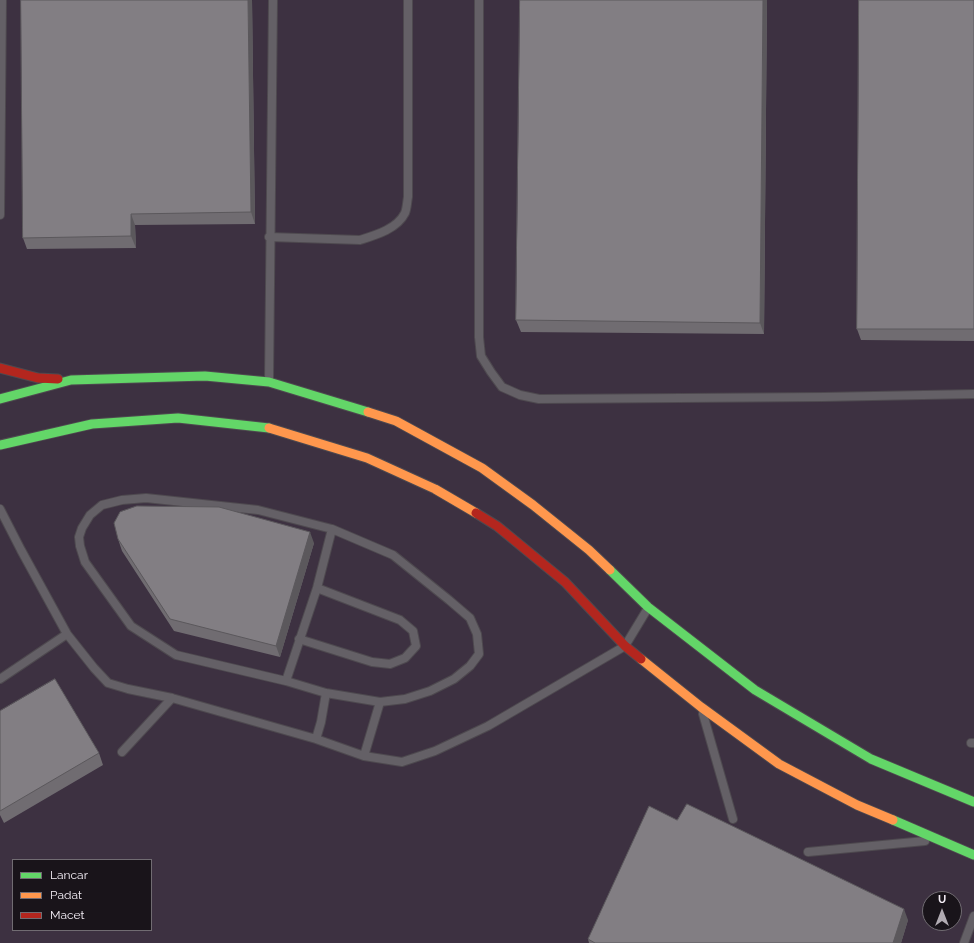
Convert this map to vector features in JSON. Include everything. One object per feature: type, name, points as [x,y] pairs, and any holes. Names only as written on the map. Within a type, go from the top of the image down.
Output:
[{"type":"street","points":[[0,368],[38,378],[71,380],[205,376],[268,382],[396,421],[482,468],[533,505],[589,550],[648,607],[755,690],[871,759],[974,802]]},
{"type":"street","points":[[0,399],[71,380]]},
{"type":"street","points":[[0,445],[92,424],[178,418],[271,428],[367,458],[435,488],[497,526],[565,582],[625,646],[701,707],[779,764],[857,805],[974,855]]},
{"type":"lane","points":[[0,215],[2,0]]},
{"type":"lane","points":[[268,382],[273,0]]},
{"type":"lane","points":[[270,237],[360,240],[374,236],[388,229],[405,213],[408,197],[408,0]]},
{"type":"lane","points":[[479,0],[478,337],[482,356],[502,387],[520,395],[539,399],[823,397],[974,394]]},
{"type":"lane","points":[[146,498],[258,510],[332,528],[393,555],[470,618],[476,634],[478,654],[470,666],[454,679],[430,691],[405,699],[380,702],[326,693],[286,681],[176,655],[131,626],[85,562],[79,537],[82,528],[90,515],[102,505],[122,500],[146,498]]},
{"type":"lane","points":[[0,509],[67,634],[108,683],[128,689],[172,698],[316,739],[364,756],[402,762],[434,751],[488,726],[625,646],[648,607]]},
{"type":"lane","points":[[286,681],[317,588],[332,528]]},
{"type":"lane","points":[[299,639],[372,662],[390,664],[405,658],[416,646],[413,631],[400,620],[317,588]]},
{"type":"lane","points":[[0,679],[67,634]]},
{"type":"lane","points":[[316,739],[321,722],[326,693]]},
{"type":"lane","points":[[122,752],[172,698]]},
{"type":"lane","points":[[364,756],[380,702]]},
{"type":"lane","points":[[701,707],[734,820]]},
{"type":"lane","points":[[808,852],[878,844],[938,840]]},
{"type":"lane","points":[[964,943],[974,916]]},
{"type":"shaded area","points":[[0,0],[974,0],[974,943],[0,943]]},
{"type":"building","points":[[21,0],[248,0],[251,212],[131,214],[131,236],[23,238]]},
{"type":"building","points":[[520,0],[763,0],[760,323],[516,320]]},
{"type":"building","points":[[859,0],[974,0],[974,329],[857,329]]},
{"type":"building","points":[[137,506],[219,507],[310,532],[276,646],[170,619],[118,539],[114,523],[120,512]]},
{"type":"building","points":[[55,679],[99,753],[0,811],[0,711]]},
{"type":"building","points":[[687,804],[904,909],[893,943],[595,943],[588,939],[649,806],[677,820]]},
{"type":"traffic: fast","points":[[0,399],[71,380],[205,376],[269,382],[368,412]]},
{"type":"traffic: fast","points":[[0,445],[92,424],[178,418],[269,428]]},
{"type":"traffic: fast","points":[[610,570],[648,607],[755,690],[871,759],[974,802]]},
{"type":"traffic: fast","points":[[893,820],[974,855]]},
{"type":"traffic: slow","points":[[368,412],[396,421],[482,468],[533,505],[589,550],[610,570]]},
{"type":"traffic: slow","points":[[269,428],[367,458],[435,489],[476,513]]},
{"type":"traffic: slow","points":[[641,659],[701,707],[779,764],[857,805],[893,820]]},
{"type":"traffic: jam","points":[[0,368],[38,378],[58,379]]},
{"type":"traffic: jam","points":[[476,513],[497,526],[565,582],[625,646],[641,659]]}]
